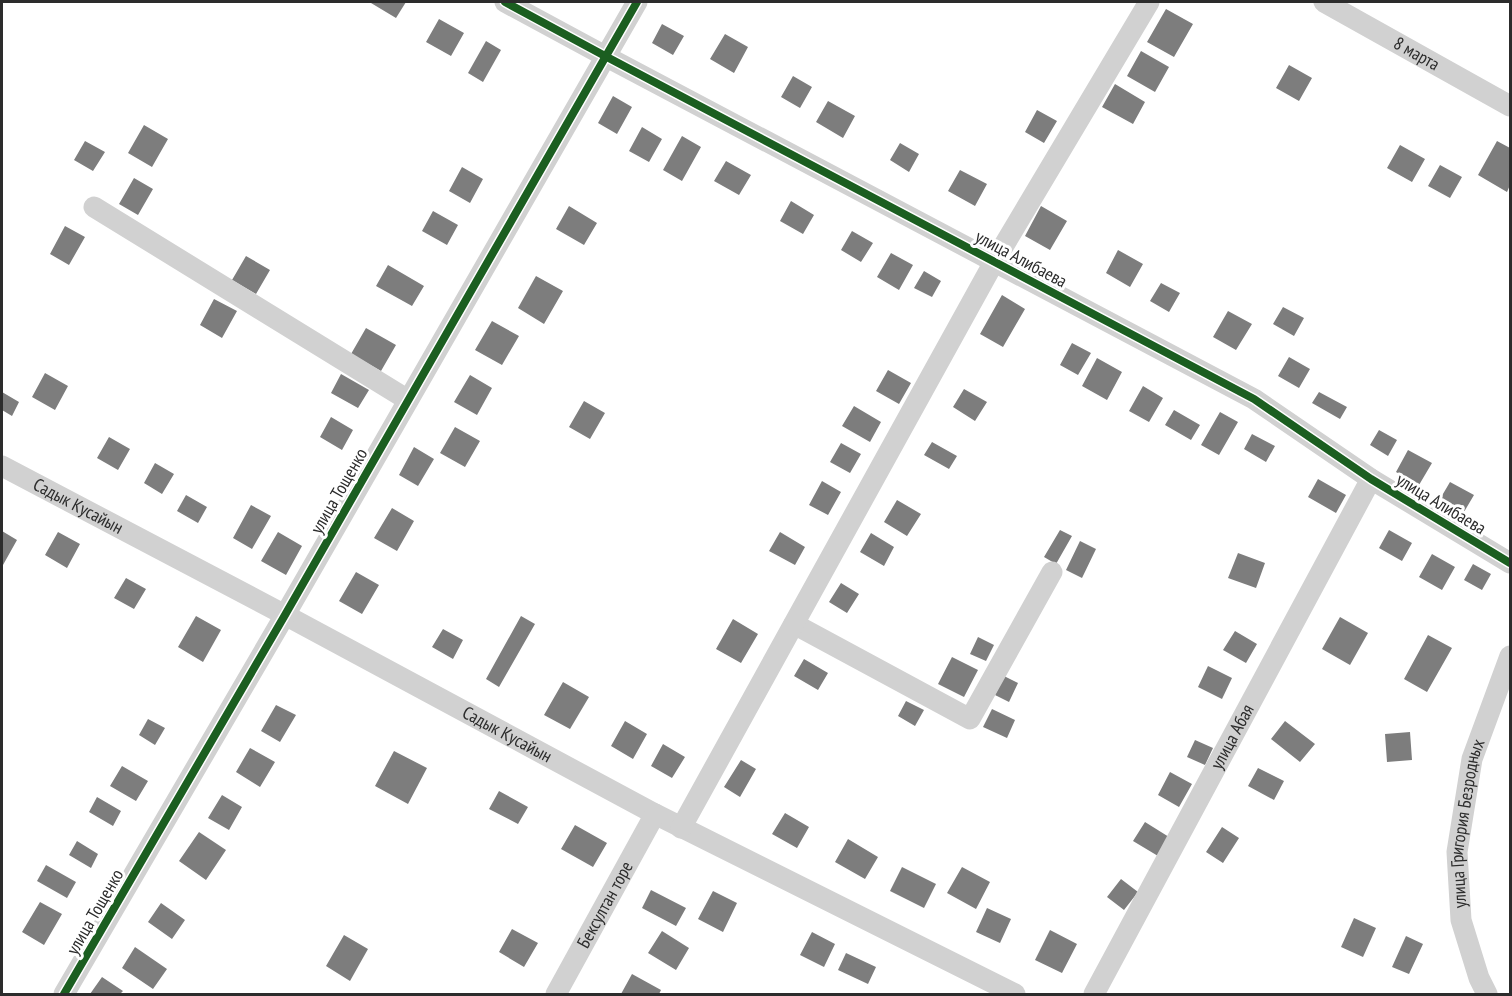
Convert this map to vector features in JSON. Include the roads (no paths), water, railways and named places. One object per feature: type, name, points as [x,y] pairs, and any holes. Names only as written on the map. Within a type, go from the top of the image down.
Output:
[{"type":"street","name":"улица Алибаева","points":[[506,2],[1254,399],[1371,479],[1510,563]]},
{"type":"street","name":"улица Тощенко","points":[[64,994],[285,615],[637,2]]},
{"type":"street","points":[[681,828],[994,262],[1149,2]]},
{"type":"street","name":"8 марта","points":[[1324,2],[1510,106]]},
{"type":"street","points":[[94,207],[408,400]]},
{"type":"street","name":"Садык Кусайын","points":[[2,466],[681,828],[1016,994]]},
{"type":"street","name":"улица Абая","points":[[1094,994],[1371,479]]},
{"type":"street","points":[[794,624],[970,719],[1052,572]]},
{"type":"street","name":"улица Григория Безродных","points":[[1487,994],[1479,978],[1461,920],[1457,852],[1472,759],[1510,656]]},
{"type":"street","name":"Бексултан торе","points":[[556,994],[655,814]]}]
